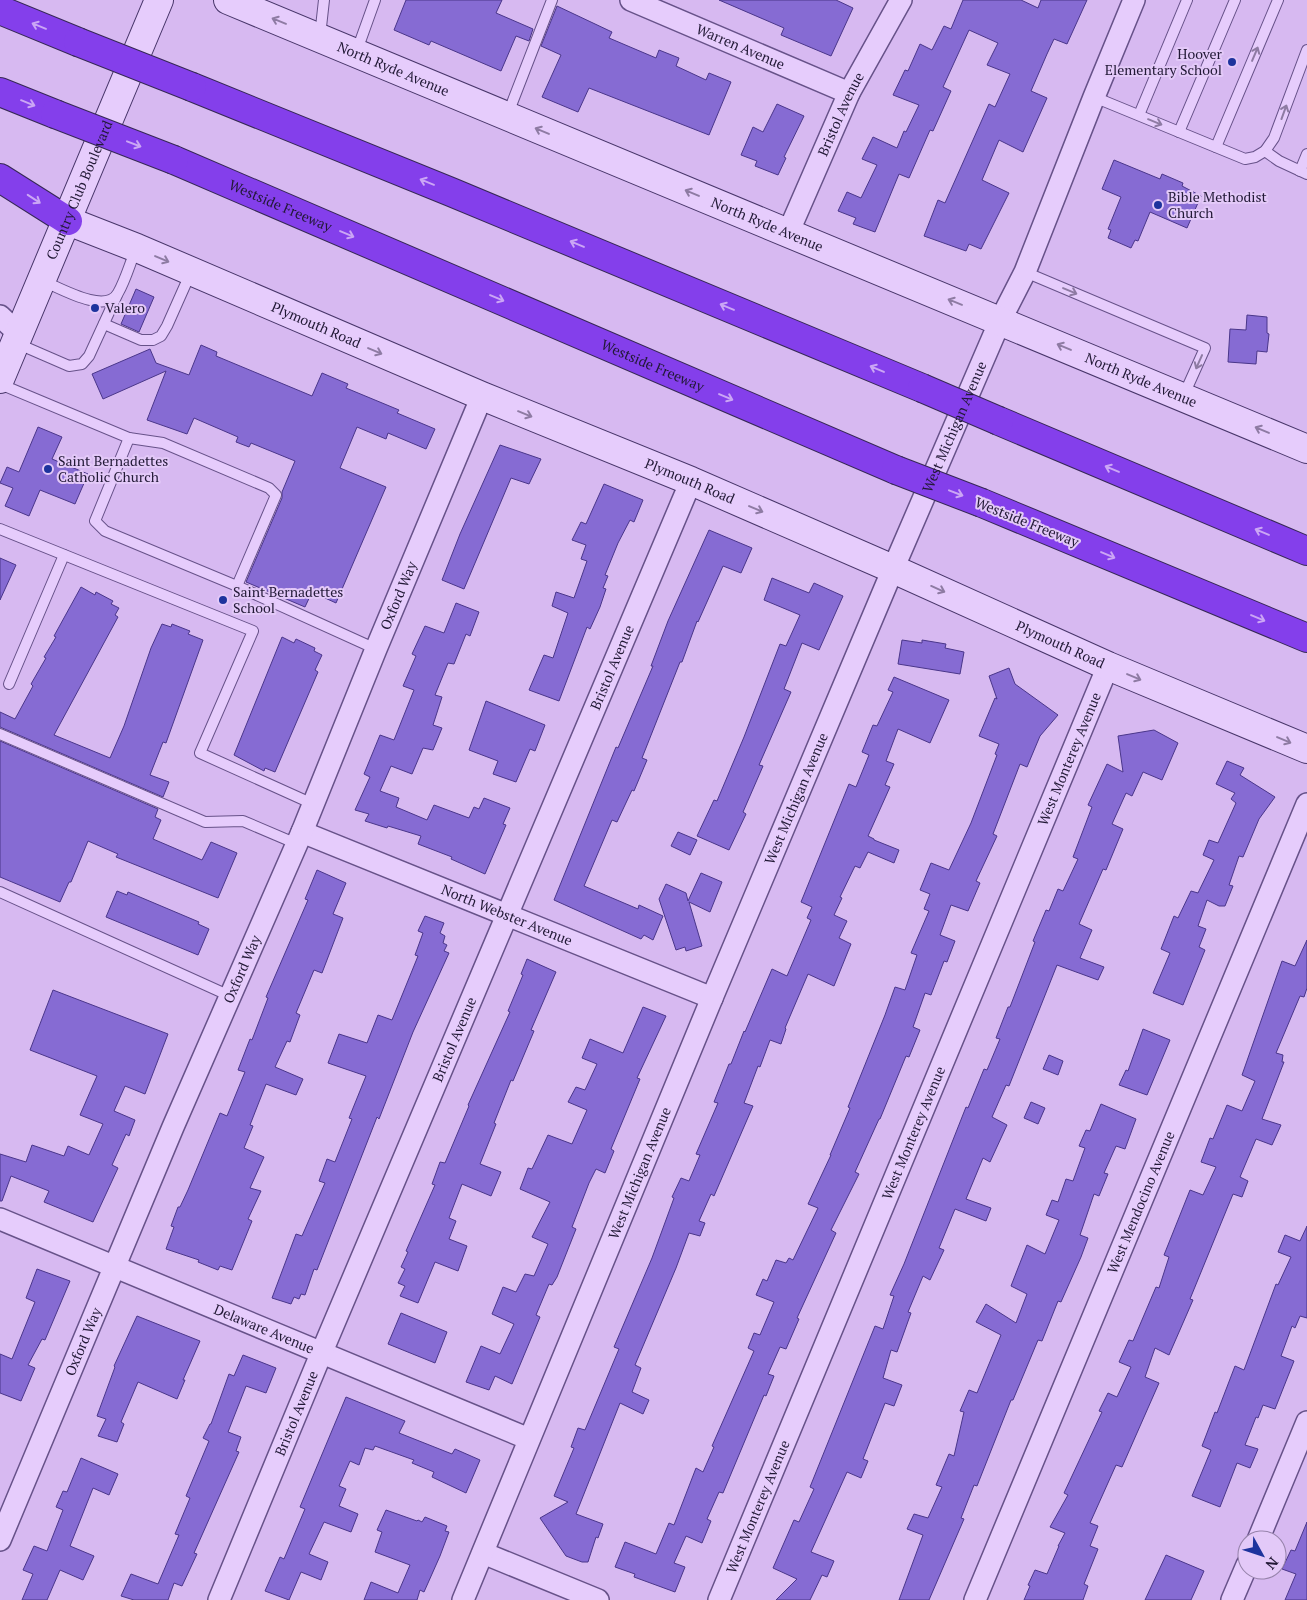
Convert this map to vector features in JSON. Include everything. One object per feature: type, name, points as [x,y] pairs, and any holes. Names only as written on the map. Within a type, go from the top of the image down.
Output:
[{"type":"highway","points":[[0,10],[451,192],[1307,551]]},
{"type":"highway","name":"Westside Freeway","points":[[0,92],[174,160],[896,470],[982,503],[1307,638]]},
{"type":"highway","points":[[0,178],[68,221]]},
{"type":"street","name":"Country Club Boulevard","points":[[0,379],[11,331],[42,280],[159,0]]},
{"type":"street","name":"North Ryde Avenue","points":[[228,0],[1307,449]]},
{"type":"street","name":"Warren Avenue","points":[[631,0],[849,93]]},
{"type":"street","name":"Bristol Avenue","points":[[788,233],[849,93],[901,0]]},
{"type":"street","name":"West Michigan Avenue","points":[[463,1600],[712,998],[893,569],[1000,321],[1025,272],[1134,0]]},
{"type":"street","name":"Plymouth Road","points":[[68,221],[137,248],[482,396],[691,481],[1108,666],[1307,749]]},
{"type":"street","name":"Oxford Way","points":[[0,1540],[172,1127],[300,838],[376,649],[482,396]]},
{"type":"street","name":"Bristol Avenue","points":[[218,1600],[691,481]]},
{"type":"street","name":"West Monterey Avenue","points":[[719,1600],[1108,666]]},
{"type":"street","name":"West Mendocino Avenue","points":[[975,1600],[1307,804]]},
{"type":"street","name":"North Webster Avenue","points":[[300,838],[508,916],[712,998]]},
{"type":"street","name":"Delaware Avenue","points":[[0,1219],[529,1439]]},
{"type":"street","points":[[1262,1530],[1307,1422]]},
{"type":"street","points":[[483,1552],[598,1600]]},
{"type":"street","points":[[1232,1600],[1241,1580]]},
{"type":"lane","points":[[319,38],[324,0]]},
{"type":"lane","points":[[356,54],[375,0]]},
{"type":"lane","points":[[507,116],[552,0]]},
{"type":"lane","points":[[1139,115],[1187,0]]},
{"type":"lane","points":[[1179,132],[1235,0]]},
{"type":"lane","points":[[1216,147],[1278,0]]},
{"type":"lane","points":[[1094,97],[1245,158],[1255,157],[1265,151],[1274,138],[1307,50]]},
{"type":"lane","points":[[1265,151],[1279,161],[1304,172],[1307,154]]},
{"type":"lane","points":[[11,331],[69,366],[82,364],[89,356],[118,295],[137,248]]},
{"type":"lane","points":[[104,324],[141,340],[153,340],[161,336],[168,326],[191,271]]},
{"type":"lane","points":[[1025,272],[1205,348],[1183,397]]},
{"type":"lane","points":[[42,280],[90,301],[105,302],[118,295]]},
{"type":"lane","points":[[0,384],[129,438],[163,443],[269,488],[276,495],[237,586]]},
{"type":"lane","points":[[129,438],[95,521],[105,531],[237,586],[376,649]]},
{"type":"lane","points":[[0,529],[253,631],[200,754],[314,804]]},
{"type":"lane","points":[[9,684],[64,555]]},
{"type":"lane","points":[[0,734],[205,822],[243,821],[300,838]]},
{"type":"lane","points":[[0,892],[230,996]]},
{"type":"building","points":[[406,0],[502,0],[496,13],[533,29],[529,41],[516,36],[501,71],[431,41],[429,45],[394,30]]},
{"type":"building","points":[[719,0],[836,0],[853,8],[831,56],[781,35],[784,28]]},
{"type":"building","points":[[963,0],[1021,0],[1038,8],[1041,0],[1087,0],[1067,44],[1054,39],[1031,91],[1047,98],[1023,152],[999,140],[982,180],[1009,193],[981,249],[969,244],[966,251],[924,236],[938,200],[945,203],[989,104],[995,107],[1010,74],[987,65],[998,43],[969,30],[943,87],[951,91],[933,131],[930,130],[909,178],[899,174],[875,232],[853,224],[856,218],[838,211],[847,192],[861,198],[877,165],[862,159],[873,137],[897,148],[904,131],[906,132],[919,105],[893,95],[905,70],[908,71],[920,44],[932,50],[944,26],[951,29]]},
{"type":"building","points":[[557,6],[612,32],[609,38],[656,58],[659,50],[679,58],[676,66],[706,80],[709,73],[731,82],[709,135],[589,88],[578,112],[542,97],[561,55],[541,46]]},
{"type":"building","points":[[777,104],[804,116],[784,157],[786,158],[778,175],[755,166],[757,161],[741,155],[753,127],[763,132]]},
{"type":"building","name":"Bible Methodist Church","points":[[1114,160],[1160,179],[1162,174],[1183,183],[1182,186],[1201,196],[1187,228],[1150,212],[1138,241],[1135,240],[1131,248],[1108,238],[1111,230],[1108,229],[1121,197],[1102,189]]},
{"type":"building","points":[[136,289],[154,297],[139,332],[121,324]]},
{"type":"building","points":[[1247,315],[1267,317],[1267,333],[1269,334],[1267,352],[1257,351],[1256,364],[1228,362],[1230,329],[1246,330]]},
{"type":"building","points":[[201,345],[217,352],[216,356],[312,396],[322,373],[348,384],[346,388],[399,410],[397,413],[435,429],[426,449],[388,433],[386,439],[357,427],[340,468],[386,487],[336,603],[312,592],[305,607],[246,582],[282,498],[282,492],[295,461],[251,443],[249,447],[236,442],[238,437],[194,418],[187,434],[147,420],[166,371],[103,399],[92,374],[150,349],[156,363],[189,375]]},
{"type":"building","name":"Saint Bernadettes Catholic Church","points":[[38,427],[62,437],[52,459],[88,474],[75,504],[40,490],[29,516],[5,506],[13,488],[0,483],[7,467],[19,472]]},
{"type":"building","points":[[500,445],[541,459],[529,484],[511,478],[464,589],[442,580],[460,534]]},
{"type":"building","points":[[604,484],[643,500],[634,522],[630,520],[618,543],[605,575],[608,576],[603,588],[606,589],[600,607],[590,629],[587,627],[559,701],[529,690],[544,655],[553,658],[568,613],[552,606],[556,592],[574,598],[587,561],[581,559],[586,545],[572,540],[581,522],[586,524]]},
{"type":"building","points":[[709,530],[752,548],[741,573],[723,566],[697,621],[642,758],[647,760],[634,791],[632,790],[617,822],[612,820],[584,886],[638,909],[639,905],[663,916],[653,940],[644,935],[641,939],[554,900],[616,747],[618,748],[653,666],[651,666],[668,621]]},
{"type":"building","points":[[0,558],[16,565],[0,600]]},
{"type":"building","points":[[772,578],[809,593],[814,583],[843,596],[819,650],[802,643],[784,689],[791,692],[759,765],[763,766],[743,812],[746,814],[729,850],[697,836],[714,800],[717,801],[780,644],[786,646],[800,615],[764,600]]},
{"type":"building","points":[[81,587],[95,595],[96,592],[113,601],[111,604],[119,608],[115,615],[118,617],[54,735],[110,758],[124,726],[151,648],[162,624],[171,627],[172,624],[190,631],[188,634],[203,640],[166,743],[163,742],[150,775],[169,782],[163,797],[0,727],[0,712],[15,719],[33,686],[31,684],[46,658],[44,657],[56,637],[54,636]]},
{"type":"building","points":[[456,603],[479,612],[470,636],[466,634],[454,664],[448,663],[435,695],[442,697],[433,725],[442,728],[433,750],[423,748],[412,774],[391,766],[380,791],[399,798],[396,807],[427,820],[434,805],[469,818],[474,807],[479,809],[484,798],[510,808],[503,824],[506,825],[485,874],[451,859],[452,857],[418,844],[421,836],[365,821],[369,814],[355,810],[370,777],[364,774],[380,735],[394,740],[414,690],[403,686],[416,656],[412,654],[425,626],[444,633]]},
{"type":"building","points":[[282,637],[294,643],[296,639],[315,648],[314,651],[322,655],[315,670],[318,672],[275,772],[265,768],[264,771],[234,755]]},
{"type":"building","points":[[902,640],[922,643],[922,640],[946,644],[945,648],[964,652],[960,674],[898,664]]},
{"type":"building","points":[[1009,668],[1015,684],[1058,715],[1040,736],[1027,767],[1020,764],[993,834],[997,836],[976,881],[980,883],[968,911],[951,905],[940,935],[955,941],[947,962],[944,961],[931,995],[925,993],[913,1027],[920,1030],[909,1057],[906,1056],[880,1119],[855,1172],[859,1174],[831,1230],[836,1233],[797,1318],[799,1319],[786,1349],[780,1347],[768,1374],[774,1376],[766,1396],[764,1395],[723,1493],[719,1492],[707,1519],[711,1521],[702,1543],[686,1536],[674,1563],[685,1567],[675,1592],[634,1577],[635,1574],[615,1567],[625,1542],[656,1554],[669,1523],[674,1525],[696,1468],[703,1472],[714,1447],[712,1446],[754,1351],[748,1348],[754,1333],[760,1335],[774,1302],[756,1295],[763,1279],[767,1281],[776,1260],[786,1263],[789,1258],[793,1260],[818,1208],[808,1204],[850,1108],[848,1107],[895,987],[905,990],[917,955],[911,953],[929,911],[924,909],[930,894],[920,890],[931,863],[949,870],[971,823],[997,755],[995,754],[999,744],[979,736],[995,698],[997,699],[989,676]]},
{"type":"building","points":[[894,677],[949,700],[930,743],[898,729],[886,761],[894,764],[885,785],[890,787],[868,836],[899,850],[894,863],[868,852],[860,868],[855,866],[840,897],[842,898],[834,915],[847,921],[839,938],[851,944],[834,986],[808,974],[785,1028],[781,1044],[770,1040],[760,1067],[758,1066],[744,1103],[753,1106],[714,1196],[711,1194],[699,1221],[705,1223],[700,1236],[689,1233],[635,1365],[641,1368],[632,1392],[649,1400],[643,1414],[620,1403],[576,1514],[603,1524],[598,1538],[596,1537],[588,1562],[582,1562],[566,1556],[540,1518],[568,1502],[554,1496],[574,1448],[571,1447],[578,1428],[585,1430],[619,1349],[614,1347],[652,1258],[674,1198],[672,1197],[681,1178],[689,1181],[700,1155],[696,1154],[718,1103],[714,1102],[772,969],[787,976],[811,920],[807,918],[812,907],[801,902],[849,784],[856,787],[869,755],[862,752],[873,725],[877,726],[893,692],[888,690]]},
{"type":"building","points":[[486,701],[545,725],[535,751],[530,749],[516,782],[493,774],[498,761],[469,750]]},
{"type":"building","points":[[1154,730],[1178,743],[1162,780],[1143,772],[1132,796],[1126,793],[1112,824],[1123,829],[1106,870],[1103,869],[1079,924],[1092,930],[1080,958],[1104,967],[1098,980],[1057,965],[1009,1086],[1006,1085],[992,1117],[1007,1125],[990,1162],[983,1158],[966,1199],[991,1208],[986,1221],[955,1209],[939,1248],[944,1250],[930,1280],[923,1276],[908,1312],[911,1313],[897,1352],[891,1350],[883,1378],[902,1385],[894,1406],[885,1403],[863,1459],[868,1461],[861,1478],[847,1472],[811,1552],[834,1561],[827,1577],[822,1575],[810,1600],[776,1600],[797,1579],[773,1568],[794,1520],[799,1522],[814,1489],[810,1487],[875,1326],[883,1329],[894,1296],[890,1295],[966,1107],[968,1108],[984,1069],[987,1070],[1000,1039],[996,1038],[1008,1007],[1010,1007],[1046,910],[1049,911],[1058,889],[1063,891],[1078,859],[1073,857],[1092,807],[1088,805],[1107,764],[1123,772],[1118,736]]},
{"type":"building","points":[[0,741],[158,809],[155,817],[161,820],[153,839],[202,860],[211,842],[237,853],[218,898],[116,857],[118,854],[88,841],[71,882],[69,882],[60,902],[0,877]]},
{"type":"building","points":[[1227,761],[1244,768],[1240,775],[1275,797],[1259,819],[1243,857],[1239,856],[1229,885],[1233,886],[1225,906],[1219,906],[1207,900],[1198,926],[1206,929],[1199,947],[1205,950],[1183,1005],[1153,993],[1170,953],[1161,949],[1174,916],[1178,918],[1191,891],[1198,893],[1214,860],[1203,855],[1209,840],[1218,843],[1236,803],[1231,799],[1235,793],[1216,784]]},
{"type":"building","points":[[678,832],[697,840],[690,855],[671,846]]},
{"type":"building","points":[[317,870],[346,883],[333,914],[343,918],[322,973],[314,970],[296,1013],[300,1015],[290,1042],[287,1041],[275,1067],[303,1079],[296,1095],[266,1084],[250,1125],[253,1126],[244,1148],[264,1157],[250,1188],[261,1191],[248,1219],[252,1221],[232,1270],[220,1266],[218,1270],[198,1262],[199,1260],[166,1249],[174,1227],[171,1226],[220,1113],[227,1116],[245,1072],[238,1070],[250,1039],[252,1040],[268,998],[266,997],[308,900],[305,899]]},
{"type":"building","points":[[701,873],[722,882],[710,912],[689,902],[702,946],[686,951],[685,947],[676,950],[659,899],[666,884],[686,893],[688,901]]},
{"type":"building","points":[[117,891],[127,895],[128,892],[199,922],[198,924],[209,929],[198,955],[106,917]]},
{"type":"building","points":[[425,916],[444,923],[440,933],[445,936],[443,943],[447,945],[444,951],[449,953],[413,1032],[379,1119],[377,1117],[317,1270],[314,1269],[305,1295],[301,1294],[299,1299],[294,1297],[291,1304],[272,1298],[296,1234],[302,1236],[325,1183],[319,1181],[327,1159],[335,1162],[352,1119],[349,1118],[366,1076],[328,1063],[339,1034],[367,1043],[378,1015],[392,1020],[418,956],[415,955],[423,933],[418,931]]},
{"type":"building","points":[[1307,940],[1307,988],[1304,997],[1300,996],[1276,1053],[1283,1055],[1282,1062],[1284,1062],[1262,1119],[1281,1125],[1272,1145],[1256,1139],[1240,1177],[1248,1181],[1242,1197],[1233,1194],[1190,1299],[1193,1300],[1169,1355],[1155,1348],[1145,1377],[1159,1383],[1122,1467],[1116,1465],[1090,1523],[1098,1526],[1090,1546],[1098,1549],[1084,1584],[1088,1586],[1083,1600],[1024,1600],[1035,1570],[1047,1574],[1065,1533],[1050,1527],[1068,1495],[1064,1493],[1102,1412],[1099,1411],[1108,1393],[1117,1397],[1131,1367],[1119,1362],[1129,1340],[1133,1341],[1156,1287],[1159,1288],[1169,1257],[1164,1255],[1190,1190],[1203,1195],[1216,1167],[1201,1162],[1210,1138],[1213,1139],[1227,1105],[1242,1111],[1255,1081],[1242,1075],[1282,961],[1295,966]]},
{"type":"building","points":[[527,959],[556,972],[531,1030],[534,1031],[513,1081],[511,1080],[480,1164],[501,1172],[491,1196],[462,1184],[449,1218],[456,1221],[449,1239],[467,1246],[458,1271],[435,1262],[418,1303],[400,1296],[405,1286],[398,1283],[405,1269],[401,1267],[408,1252],[406,1251],[435,1185],[432,1184],[440,1162],[445,1163],[468,1105],[510,1012],[508,1011],[523,975],[521,974]]},
{"type":"building","points":[[53,990],[168,1034],[145,1094],[125,1086],[114,1111],[135,1120],[129,1136],[126,1134],[112,1165],[118,1168],[93,1222],[44,1202],[49,1191],[11,1176],[2,1201],[0,1201],[0,1154],[26,1162],[32,1145],[64,1156],[68,1146],[89,1155],[103,1124],[80,1115],[97,1076],[30,1050]]},
{"type":"building","points":[[643,1007],[666,1016],[637,1078],[640,1079],[611,1149],[614,1151],[605,1173],[596,1169],[589,1183],[572,1227],[576,1229],[557,1277],[552,1285],[549,1284],[536,1315],[540,1317],[512,1384],[495,1376],[489,1390],[466,1382],[481,1346],[500,1354],[514,1324],[492,1314],[503,1287],[516,1292],[525,1274],[534,1276],[548,1244],[532,1237],[550,1202],[520,1189],[528,1168],[532,1169],[548,1135],[572,1144],[587,1110],[568,1102],[576,1087],[585,1090],[597,1064],[582,1058],[590,1039],[623,1053]]},
{"type":"building","points":[[1143,1029],[1170,1040],[1147,1095],[1119,1085],[1126,1070],[1128,1071]]},
{"type":"building","points":[[1049,1055],[1063,1061],[1058,1075],[1043,1069]]},
{"type":"building","points":[[1031,1102],[1045,1108],[1038,1124],[1024,1118]]},
{"type":"building","points":[[1101,1104],[1136,1119],[1125,1149],[1116,1146],[1104,1173],[1108,1174],[1099,1196],[1094,1194],[1080,1235],[1088,1238],[1081,1257],[1061,1302],[1058,1301],[1042,1341],[1038,1340],[1013,1400],[1011,1400],[977,1486],[974,1485],[961,1518],[964,1519],[929,1600],[899,1600],[923,1535],[907,1529],[914,1514],[928,1518],[942,1487],[936,1485],[949,1454],[954,1456],[964,1412],[960,1411],[969,1390],[977,1393],[1001,1335],[976,1322],[986,1304],[1016,1323],[1027,1294],[1011,1286],[1027,1245],[1045,1254],[1059,1220],[1046,1215],[1052,1200],[1058,1202],[1066,1179],[1073,1181],[1085,1148],[1079,1146],[1086,1130],[1090,1131]]},
{"type":"building","points":[[1307,1226],[1307,1318],[1300,1316],[1295,1328],[1292,1326],[1281,1356],[1294,1361],[1275,1409],[1263,1405],[1258,1418],[1256,1417],[1245,1445],[1258,1449],[1250,1468],[1237,1463],[1220,1507],[1192,1496],[1211,1450],[1202,1446],[1235,1366],[1244,1370],[1276,1284],[1278,1285],[1291,1257],[1278,1252],[1285,1235],[1300,1241]]},
{"type":"building","points":[[37,1269],[70,1281],[45,1340],[42,1339],[28,1365],[35,1368],[21,1401],[0,1393],[0,1354],[12,1359],[35,1302],[26,1298]]},
{"type":"building","points":[[401,1313],[447,1332],[435,1363],[388,1344]]},
{"type":"building","points":[[137,1316],[200,1341],[177,1399],[138,1382],[121,1422],[124,1424],[117,1442],[98,1436],[106,1419],[97,1416],[114,1366]]},
{"type":"building","points":[[243,1355],[276,1368],[266,1393],[246,1386],[228,1432],[241,1437],[236,1451],[239,1452],[194,1553],[197,1554],[182,1586],[174,1583],[168,1600],[134,1600],[121,1596],[131,1574],[158,1584],[179,1535],[175,1534],[190,1498],[186,1496],[209,1441],[203,1438],[211,1424],[229,1374],[234,1376]]},
{"type":"building","points":[[346,1397],[405,1421],[399,1433],[452,1454],[455,1449],[480,1460],[466,1493],[432,1477],[434,1472],[412,1463],[414,1460],[375,1446],[373,1450],[365,1448],[359,1465],[350,1461],[339,1486],[346,1489],[339,1506],[358,1514],[351,1532],[324,1522],[309,1554],[328,1562],[321,1580],[301,1572],[289,1600],[265,1591],[280,1557],[284,1559],[305,1509],[300,1507]]},
{"type":"building","points":[[81,1458],[118,1474],[109,1495],[93,1488],[70,1546],[94,1556],[83,1580],[60,1570],[47,1600],[22,1600],[33,1574],[23,1570],[34,1546],[47,1551],[63,1510],[56,1507],[63,1491],[67,1492]]},
{"type":"building","points":[[386,1510],[422,1522],[425,1517],[447,1526],[445,1531],[449,1532],[440,1556],[424,1592],[420,1590],[417,1600],[364,1600],[371,1582],[398,1593],[410,1565],[375,1552],[382,1532],[377,1530]]},
{"type":"building","points":[[1307,1522],[1307,1600],[1285,1600],[1296,1574],[1287,1571],[1287,1558],[1291,1550],[1295,1551]]},
{"type":"building","points":[[1166,1555],[1204,1571],[1191,1600],[1145,1600]]},
{"type":"place","name":"Hoover Elementary School","points":[[1232,62]]},
{"type":"place","name":"Bible Methodist Church","points":[[1158,205]]},
{"type":"place","name":"Valero","points":[[95,308]]},
{"type":"place","name":"Saint Bernadettes Catholic Church","points":[[48,469]]},
{"type":"place","name":"Saint Bernadettes School","points":[[223,600]]}]
